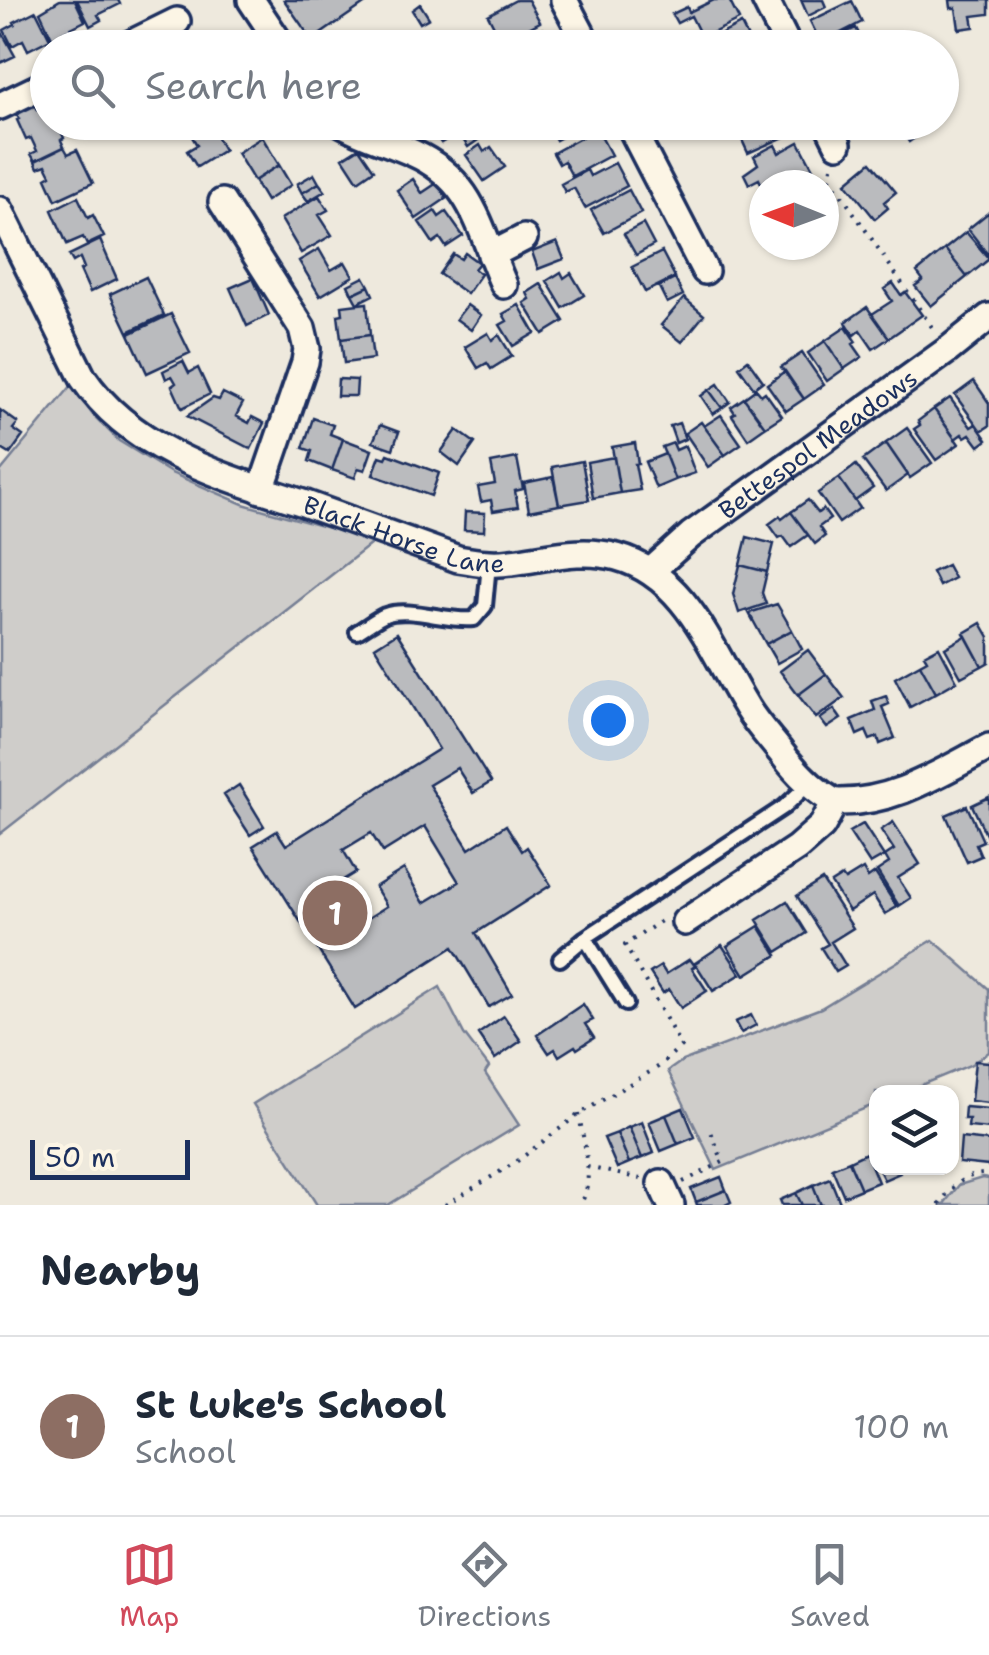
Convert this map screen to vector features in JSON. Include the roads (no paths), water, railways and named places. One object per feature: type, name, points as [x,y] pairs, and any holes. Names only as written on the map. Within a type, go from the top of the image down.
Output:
[{"type":"street","points":[[251,0],[271,30]]},
{"type":"street","points":[[564,0],[580,30]]},
{"type":"street","points":[[765,0],[780,30]]},
{"type":"street","points":[[159,30],[177,21]]},
{"type":"street","points":[[0,106],[30,92]]},
{"type":"street","points":[[383,140],[443,168],[466,196],[504,284]]},
{"type":"street","points":[[637,140],[705,271]]},
{"type":"street","points":[[222,202],[306,339],[306,362],[261,490]]},
{"type":"street","name":"Black Horse Lane","points":[[0,210],[83,378],[135,432],[219,475],[458,559],[489,564],[579,552],[620,557],[650,572],[688,606],[749,712],[809,784],[835,802]]},
{"type":"street","points":[[491,254],[524,238]]},
{"type":"street","name":"Bettespol Meadows","points":[[650,572],[690,535],[989,317]]},
{"type":"street","points":[[685,922],[797,848],[822,826],[835,802],[858,803],[907,789],[989,747]]},
{"type":"lane","points":[[357,632],[388,614],[474,619],[485,606],[489,564]]},
{"type":"lane","points":[[560,960],[585,938],[784,807],[809,784]]},
{"type":"lane","points":[[585,938],[626,1004]]},
{"type":"place","name":"St Luke's School","points":[[335,913]]}]
